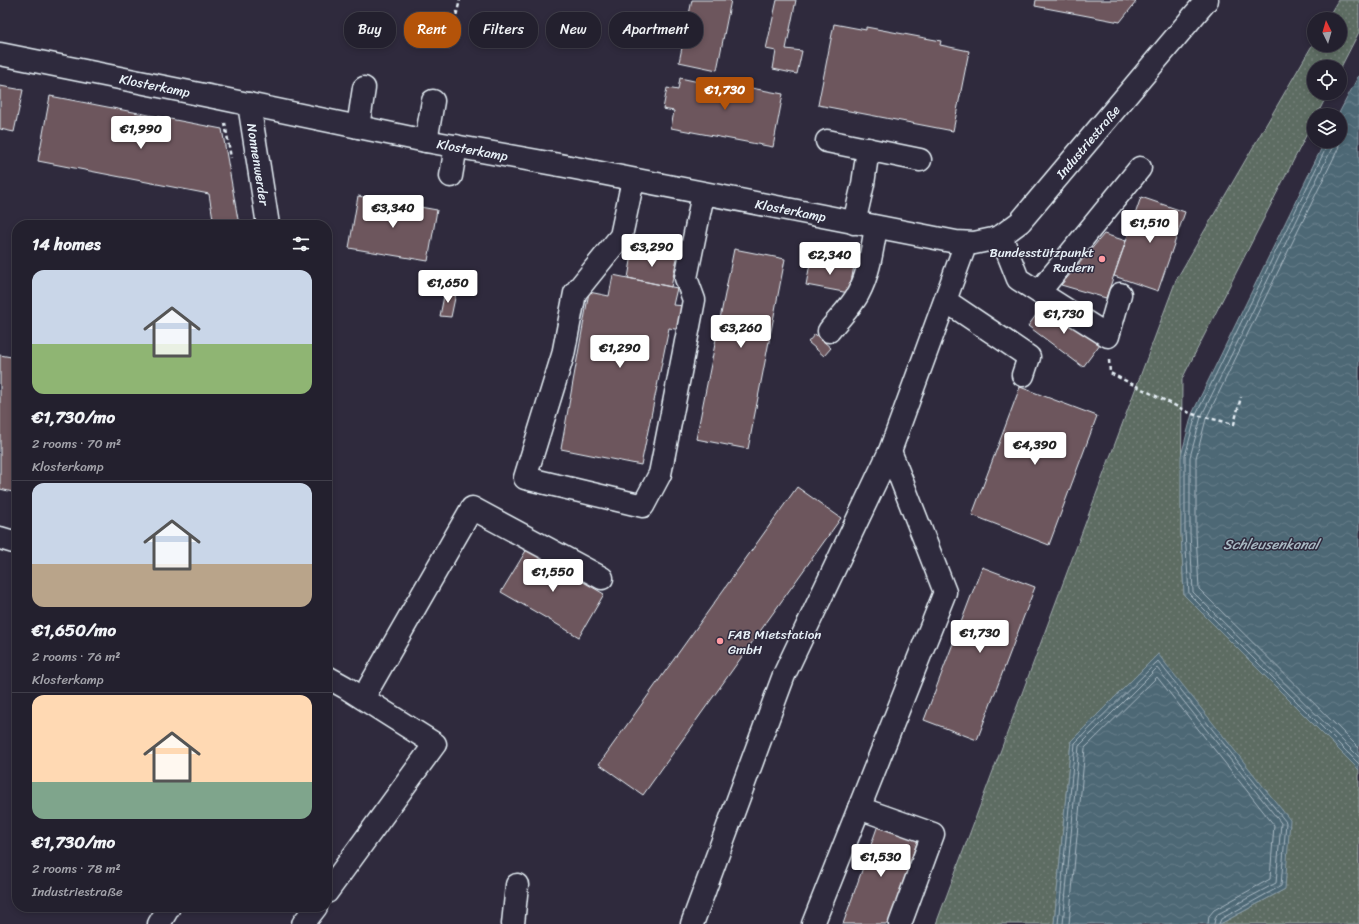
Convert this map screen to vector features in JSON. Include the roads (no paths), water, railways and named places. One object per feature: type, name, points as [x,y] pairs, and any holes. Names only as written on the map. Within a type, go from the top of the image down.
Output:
[{"type":"street","name":"Industriestraße","points":[[956,241],[984,242],[1002,236],[1020,222],[1207,0]]},
{"type":"street","name":"Klosterkamp","points":[[0,54],[426,141],[876,228],[956,241]]},
{"type":"street","points":[[358,127],[364,88]]},
{"type":"street","points":[[426,141],[433,101]]},
{"type":"street","name":"Nonnenwerder","points":[[249,104],[267,220]]},
{"type":"street","points":[[827,141],[920,160]]},
{"type":"street","points":[[451,176],[456,146]]},
{"type":"street","points":[[854,223],[863,184],[868,149]]},
{"type":"street","points":[[1039,292],[1140,168]]},
{"type":"street","points":[[633,180],[620,236],[575,294],[563,355],[525,478],[643,506],[660,474],[685,347],[694,300],[686,278],[703,194]]},
{"type":"street","points":[[829,331],[857,296],[863,284],[876,228]]},
{"type":"street","points":[[1002,236],[1018,279],[1108,336],[1120,294]]},
{"type":"street","points":[[692,924],[784,675],[890,451],[946,301],[956,241]]},
{"type":"street","points":[[946,301],[1029,356],[1023,375]]},
{"type":"street","points":[[813,924],[944,592],[890,451]]},
{"type":"street","points":[[363,698],[472,508],[602,578]]},
{"type":"street","points":[[0,538],[12,542]]},
{"type":"street","points":[[332,680],[435,744],[332,885]]},
{"type":"street","points":[[859,808],[933,834],[900,924]]},
{"type":"street","points":[[513,924],[518,885]]},
{"type":"street","points":[[159,924],[166,912]]},
{"type":"street","points":[[304,924],[312,912]]},
{"type":"water","name":"Schleusenkanal","points":[[1359,75],[1359,770],[1184,595],[1181,533],[1181,456],[1192,414],[1322,148],[1347,148],[1347,108],[1342,108]]},
{"type":"water","points":[[1158,654],[1290,820],[1285,889],[1220,924],[1054,924],[1071,741]]},
{"type":"place","name":"Bundesstützpunkt Rudern","points":[[1102,259]]},
{"type":"place","name":"FAB Mietstation GmbH","points":[[720,641]]}]
